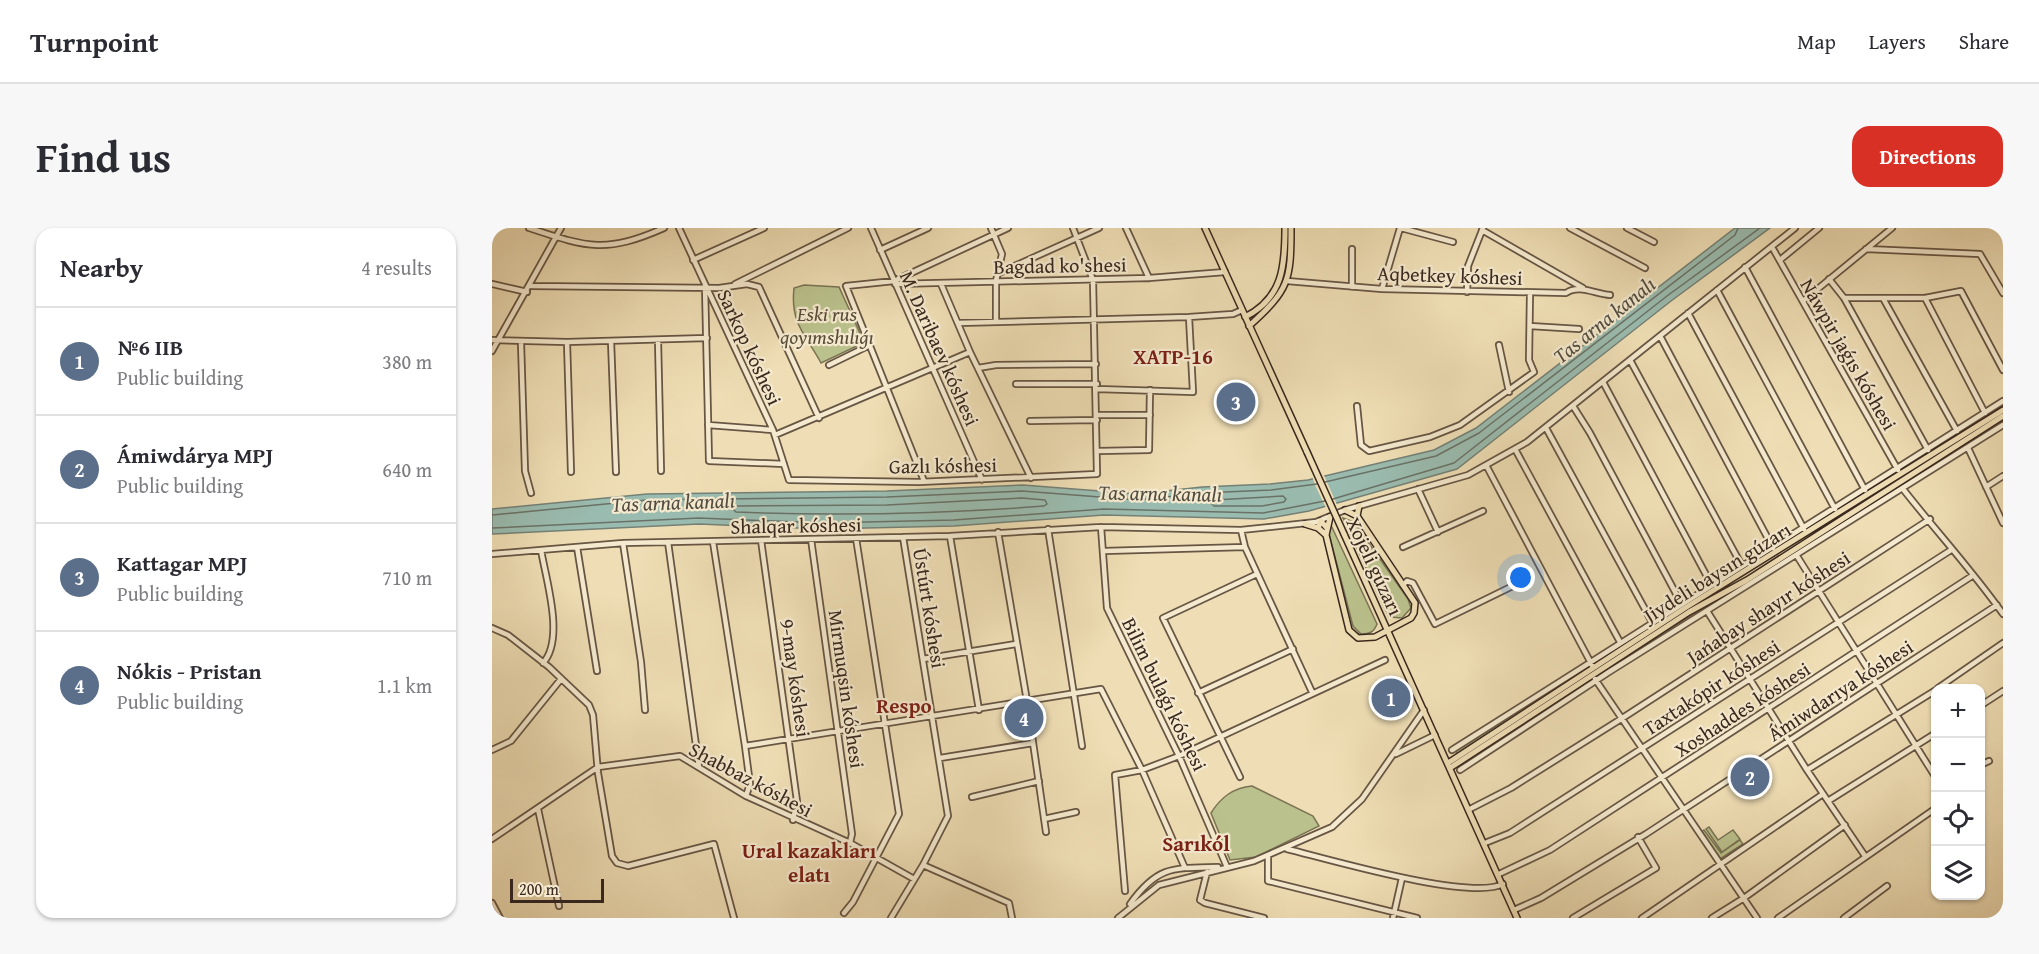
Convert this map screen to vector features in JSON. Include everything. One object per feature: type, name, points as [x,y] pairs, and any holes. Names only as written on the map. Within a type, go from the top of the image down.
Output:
[{"type":"main road","name":"Xojeli gúzarı","points":[[1205,228],[1470,809],[1517,918]]},
{"type":"main road","points":[[1245,317],[1252,314],[1272,296],[1282,277],[1285,264],[1285,228]]},
{"type":"main road","points":[[1250,326],[1274,304],[1287,281],[1291,266],[1291,228]]},
{"type":"main road","points":[[1252,314],[1252,318],[1257,320]]},
{"type":"main road","name":"Jiydeli baysın gúzarı","points":[[1449,766],[1593,668],[1900,472],[2003,410]]},
{"type":"main road","name":"Jiydeli baysın gúzarı","points":[[1449,766],[1594,678],[2003,416]]},
{"type":"main road","points":[[1357,516],[1359,506]]},
{"type":"main road","points":[[1330,517],[1326,535],[1349,630],[1358,638],[1375,637],[1387,628],[1406,622],[1414,613],[1415,603],[1357,516],[1345,510]]},
{"type":"main road","points":[[1318,528],[1321,521],[1326,527]]},
{"type":"main road","points":[[1305,524],[1318,528],[1326,535]]},
{"type":"street","points":[[529,228],[605,247],[664,228]]},
{"type":"street","points":[[492,351],[495,340],[531,286],[561,228]]},
{"type":"street","name":"Sarkop kóshesi","points":[[679,228],[774,432],[789,480]]},
{"type":"street","points":[[693,260],[764,228]]},
{"type":"street","points":[[531,286],[705,286],[720,288],[735,284],[848,228]]},
{"type":"street","name":"M. Daribaev kóshesi","points":[[871,228],[982,480]]},
{"type":"street","points":[[880,250],[928,228]]},
{"type":"street","points":[[991,228],[1002,254],[996,281],[996,322]]},
{"type":"street","points":[[924,482],[846,286],[895,282],[1008,228]]},
{"type":"street","points":[[1073,228],[1094,280],[1098,451],[1149,450],[1150,390]]},
{"type":"street","points":[[999,273],[1099,228]]},
{"type":"street","points":[[1126,228],[1149,278]]},
{"type":"street","points":[[1382,289],[1400,228],[1453,242]]},
{"type":"street","points":[[1570,228],[1645,268]]},
{"type":"street","points":[[1627,228],[1654,242]]},
{"type":"street","name":"Shalqar kóshesi","points":[[492,554],[623,543],[950,536],[1101,527],[1241,530],[1321,521],[1345,510],[1468,475],[1515,449],[1546,428],[1795,228]]},
{"type":"street","points":[[1779,260],[1819,228]]},
{"type":"street","points":[[1803,301],[1892,228]]},
{"type":"street","points":[[1467,292],[1468,266],[1482,229],[1584,289]]},
{"type":"street","name":"Náwpir jaǵıs kóshesi","points":[[1772,247],[1900,472]]},
{"type":"street","points":[[1352,249],[1352,287]]},
{"type":"street","points":[[1866,249],[1980,254],[2003,293]]},
{"type":"street","points":[[1746,267],[1865,490]]},
{"type":"street","name":"Bagdad ko'shesi","points":[[895,282],[941,284],[1094,280],[1225,272]]},
{"type":"street","points":[[1829,279],[1844,298],[1928,450]]},
{"type":"street","name":"Aqbetkey kóshesi","points":[[1287,281],[1382,289],[1467,292],[1566,293],[1571,289],[1584,289],[1593,294],[1610,295]]},
{"type":"street","points":[[492,284],[527,292]]},
{"type":"street","points":[[735,284],[759,286],[819,418]]},
{"type":"street","points":[[941,284],[970,352],[1030,478]]},
{"type":"street","points":[[705,286],[709,461],[784,464]]},
{"type":"street","points":[[1717,291],[1835,509]]},
{"type":"street","points":[[1844,298],[1884,300],[1925,298],[1961,291],[2003,370]]},
{"type":"street","points":[[1357,406],[1361,445],[1364,449],[1373,452],[1430,437],[1460,425],[1534,372],[1529,360],[1530,293]]},
{"type":"street","points":[[1925,298],[1985,413]]},
{"type":"street","points":[[1884,300],[1957,431]]},
{"type":"street","points":[[958,323],[1189,317],[1233,314],[1242,310]]},
{"type":"street","points":[[1688,314],[1804,529]]},
{"type":"street","points":[[1016,384],[1193,392],[1189,317]]},
{"type":"street","points":[[1530,327],[1579,329]]},
{"type":"street","points":[[1660,336],[1773,548]]},
{"type":"street","points":[[495,340],[521,343],[707,338]]},
{"type":"street","points":[[658,340],[661,471]]},
{"type":"street","points":[[611,341],[616,472]]},
{"type":"street","points":[[567,342],[571,472]]},
{"type":"street","points":[[521,343],[525,471],[531,493]]},
{"type":"street","points":[[1498,345],[1509,392]]},
{"type":"street","points":[[829,365],[868,346]]},
{"type":"street","points":[[708,425],[774,432],[819,418],[970,352]]},
{"type":"street","points":[[1630,360],[1742,566]]},
{"type":"street","points":[[978,368],[996,365],[1096,364]]},
{"type":"street","points":[[1603,382],[1711,584]]},
{"type":"street","points":[[1452,750],[1711,584],[1865,490],[1900,472],[1928,450],[2003,401]]},
{"type":"street","points":[[1573,406],[1590,433],[1681,603]]},
{"type":"street","points":[[1030,421],[1150,414]]},
{"type":"street","points":[[1460,770],[1594,678],[1797,556],[2003,425]]},
{"type":"street","points":[[1546,428],[1652,622]]},
{"type":"street","points":[[1968,448],[2002,520]]},
{"type":"street","points":[[1515,449],[1620,642]]},
{"type":"street","name":"Gazlı kóshesi","points":[[789,480],[924,482],[1096,474],[1098,451]]},
{"type":"street","points":[[1486,465],[1593,668]]},
{"type":"street","points":[[1986,487],[2003,476]]},
{"type":"street","points":[[1418,489],[1437,532]]},
{"type":"street","points":[[1903,489],[1920,513],[1930,519],[1951,550],[2003,614]]},
{"type":"street","points":[[1403,547],[1484,511]]},
{"type":"street","name":"Jańabay shayır kóshesi","points":[[1470,809],[1511,788],[1622,719],[1930,519]]},
{"type":"street","name":"Bilim bulaǵı kóshesi","points":[[1101,527],[1107,608],[1179,756],[1227,867]]},
{"type":"street","points":[[1048,529],[1082,746]]},
{"type":"street","points":[[1241,530],[1245,547],[1312,692]]},
{"type":"street","points":[[998,532],[1027,701],[1046,832]]},
{"type":"street","points":[[950,536],[978,710]]},
{"type":"street","name":"Ústúrt kóshesi","points":[[891,918],[923,865],[948,816],[903,537]]},
{"type":"street","points":[[844,913],[854,902],[899,814],[856,538]]},
{"type":"street","name":"Mirmuqsin kóshesi","points":[[811,539],[852,834],[850,843]]},
{"type":"street","name":"9-may kóshesi","points":[[761,540],[797,801],[793,820]]},
{"type":"street","points":[[668,542],[699,767]]},
{"type":"street","points":[[713,542],[750,784],[746,796]]},
{"type":"street","points":[[623,543],[645,710]]},
{"type":"street","points":[[577,547],[597,671]]},
{"type":"street","points":[[1104,551],[1245,547]]},
{"type":"street","points":[[541,550],[553,623],[551,654],[543,663]]},
{"type":"street","name":"Taxtakópir kóshesi","points":[[1485,843],[1510,833],[1951,550]]},
{"type":"street","points":[[1797,556],[1931,771]]},
{"type":"street","points":[[1240,777],[1162,618],[1257,574]]},
{"type":"street","name":"Xoshaddes kóshesi","points":[[1499,874],[1550,850],[1770,710],[1972,576]]},
{"type":"street","points":[[1403,585],[1407,581],[1413,583],[1436,624],[1525,580]]},
{"type":"street","name":"Ámiwdarıya kóshesi","points":[[1514,910],[1541,898],[1683,810],[1997,605]]},
{"type":"street","points":[[1707,611],[1807,770],[1865,856]]},
{"type":"street","points":[[492,628],[508,635],[589,705],[595,730],[598,767],[612,856],[617,863],[628,866],[714,844],[734,918]]},
{"type":"street","points":[[1944,684],[2003,643]]},
{"type":"street","points":[[923,659],[1016,644]]},
{"type":"street","points":[[1198,693],[1293,649]]},
{"type":"street","points":[[1125,891],[1115,775],[1142,770],[1179,756],[1312,692],[1385,660]]},
{"type":"street","points":[[1594,678],[1757,918]]},
{"type":"street","points":[[492,750],[511,741],[561,679]]},
{"type":"street","points":[[745,746],[1101,689],[1142,770],[1185,868]]},
{"type":"street","points":[[1985,703],[2003,691]]},
{"type":"street","points":[[1807,770],[1931,693]]},
{"type":"street","points":[[1125,910],[1159,885],[1268,856],[1332,827],[1347,815],[1394,755],[1424,710]]},
{"type":"street","points":[[1394,755],[1435,735]]},
{"type":"street","points":[[1828,801],[1931,735]]},
{"type":"street","points":[[940,758],[1033,743]]},
{"type":"street","name":"Shabbaz kóshesi","points":[[598,767],[672,756],[686,758],[746,796],[793,820],[850,843],[914,879]]},
{"type":"street","points":[[1985,763],[1989,761]]},
{"type":"street","points":[[492,839],[598,767]]},
{"type":"street","points":[[972,796],[1039,781]]},
{"type":"street","points":[[1642,918],[1823,794]]},
{"type":"street","points":[[538,809],[559,906]]},
{"type":"street","points":[[1778,918],[1931,811]]},
{"type":"street","points":[[1044,819],[1076,812]]},
{"type":"street","points":[[1712,918],[1744,898],[1845,825]]},
{"type":"street","points":[[1572,918],[1656,868],[1638,837]]},
{"type":"street","points":[[1287,849],[1402,878],[1488,890],[1503,884]]},
{"type":"street","points":[[1268,856],[1268,881],[1394,915],[1417,918]]},
{"type":"street","points":[[923,865],[1010,903],[1012,918]]},
{"type":"street","points":[[1118,918],[1141,889],[1157,874],[1185,868],[1227,867]]},
{"type":"street","points":[[1207,872],[1200,900],[1264,918]]},
{"type":"street","points":[[1394,915],[1402,878]]},
{"type":"street","points":[[1844,918],[1887,886]]},
{"type":"street","points":[[492,903],[500,918]]},
{"type":"green space","name":"Eski rus qoyımshılıǵı","points":[[804,285],[839,287],[859,331],[860,338],[857,346],[821,363],[800,328],[794,311],[794,288]]},
{"type":"green space","points":[[2003,419],[2003,424],[1598,677],[1598,674]]},
{"type":"green space","points":[[1343,518],[1354,522],[1408,599],[1411,608],[1402,618],[1389,617]]},
{"type":"green space","points":[[1330,523],[1377,624],[1369,633],[1361,634],[1353,626],[1329,534]]},
{"type":"green space","points":[[1587,665],[1588,667],[1458,754],[1455,750]]},
{"type":"green space","points":[[1590,679],[1594,681],[1464,766],[1462,764]]},
{"type":"green space","points":[[1252,786],[1313,816],[1319,826],[1256,857],[1230,860],[1211,813],[1228,794]]},
{"type":"green space","points":[[1709,827],[1718,840],[1733,830],[1740,839],[1722,852],[1706,829]]},
{"type":"green space","points":[[1704,830],[1721,853],[1740,840],[1743,844],[1720,859],[1701,832]]},
{"type":"water","name":"Tas arna kanalı","points":[[1735,228],[1770,228],[1671,301],[1457,469],[1309,511],[1264,519],[1104,515],[954,526],[822,529],[699,524],[492,534],[492,509],[647,494],[887,491],[1023,485],[1138,494],[1308,480],[1434,450],[1476,428]]},
{"type":"pier","points":[[1323,473],[1338,507],[1327,510],[1312,476]]},
{"type":"place","name":"Kattagar MPJ","points":[[1236,402]]},
{"type":"place","name":"№6 IIB","points":[[1391,698]]},
{"type":"place","name":"Nókis - Pristan","points":[[1024,718]]},
{"type":"place","name":"Ámiwdárya MPJ","points":[[1750,777]]},
{"type":"district","name":"XATP-16","points":[[1173,356]]},
{"type":"district","name":"Respo","points":[[904,705]]},
{"type":"district","name":"Sarıkól","points":[[1196,843]]},
{"type":"district","name":"Ural kazakları elatı","points":[[809,862]]}]
